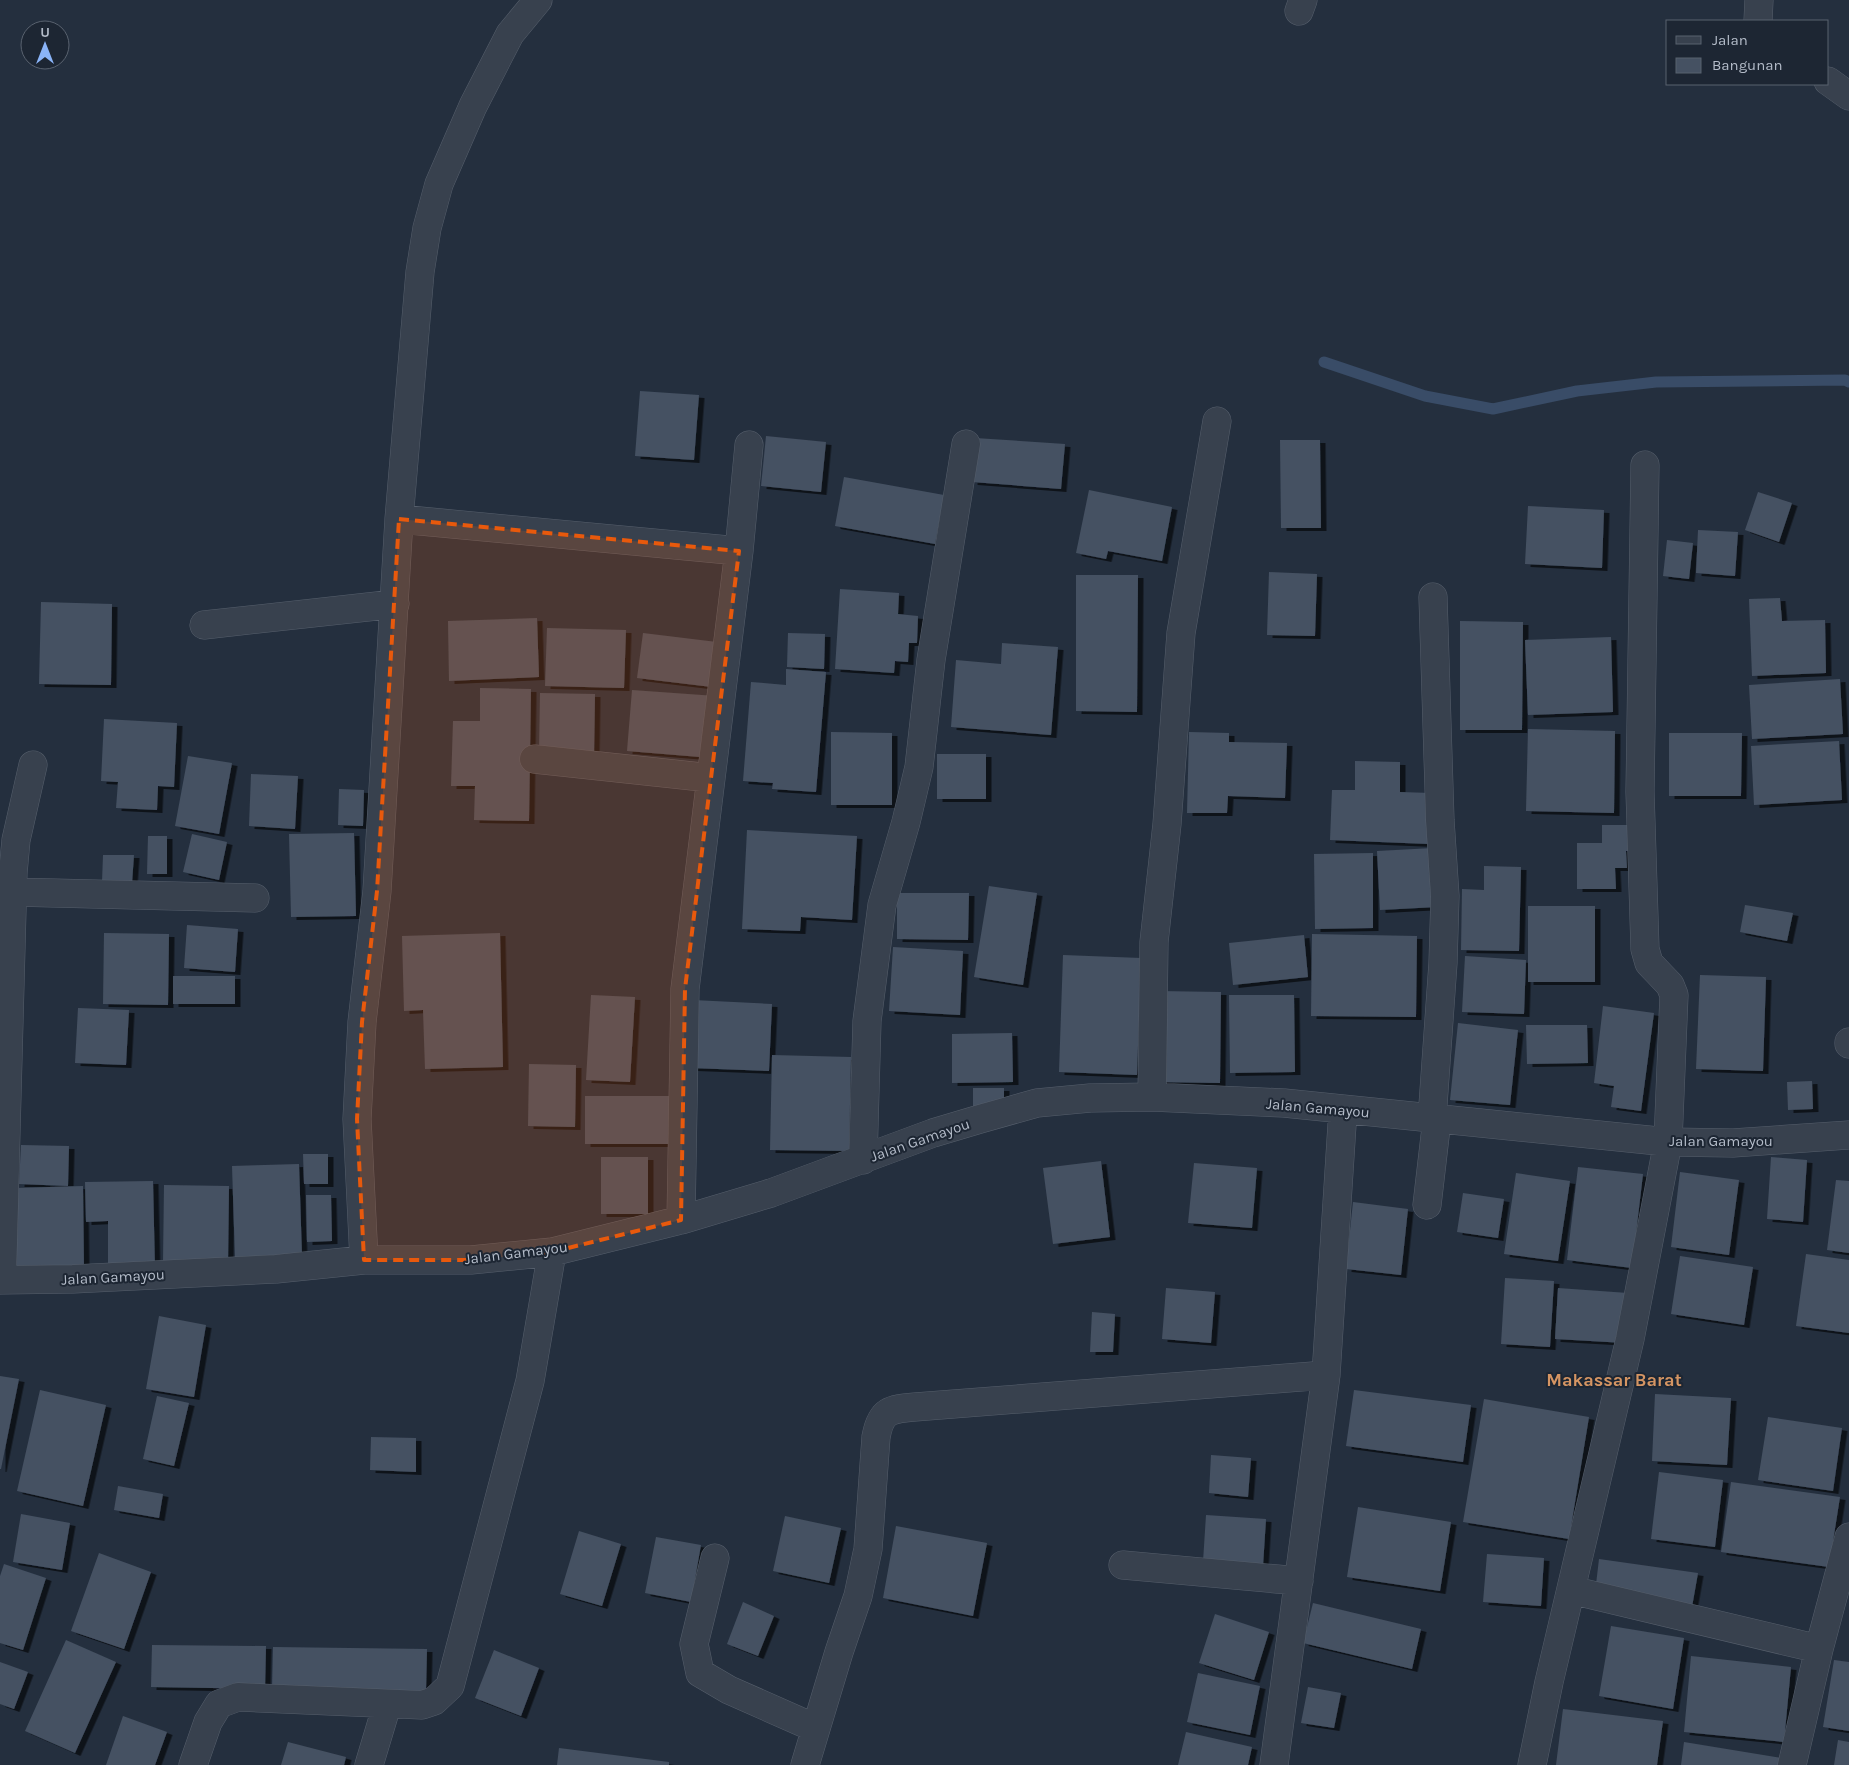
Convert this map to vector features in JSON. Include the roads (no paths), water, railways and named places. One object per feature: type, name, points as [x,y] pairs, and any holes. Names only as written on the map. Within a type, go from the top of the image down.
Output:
[{"type":"street","points":[[364,1260],[357,1119],[362,1022],[377,891],[399,519],[420,272],[427,228],[440,184],[473,106],[510,34],[538,0]]},
{"type":"street","points":[[1758,20],[1759,0]]},
{"type":"street","points":[[1829,82],[1849,96]]},
{"type":"street","points":[[1152,1097],[1154,942],[1167,824],[1181,634],[1217,421]]},
{"type":"street","points":[[863,1160],[867,1021],[882,905],[906,822],[918,767],[931,660],[966,444]]},
{"type":"street","points":[[681,1220],[685,989],[740,551],[749,445]]},
{"type":"street","points":[[1532,1765],[1630,1339],[1668,1142],[1674,995],[1670,985],[1649,963],[1645,949],[1641,812],[1645,465]]},
{"type":"street","points":[[399,519],[740,551]]},
{"type":"street","points":[[1427,1205],[1434,1119],[1445,896],[1440,820],[1433,597]]},
{"type":"street","points":[[204,625],[394,604]]},
{"type":"street","points":[[534,759],[711,778]]},
{"type":"street","points":[[1,1280],[13,892],[8,840],[33,765]]},
{"type":"street","points":[[13,892],[255,898]]},
{"type":"street","name":"Jalan Gamayou","points":[[1,1280],[73,1279],[276,1269],[364,1260],[470,1260],[552,1252],[681,1220],[771,1193],[933,1133],[1038,1104],[1090,1098],[1152,1097],[1344,1109],[1668,1142],[1733,1143],[1849,1136]]},
{"type":"street","points":[[1274,1765],[1326,1375],[1344,1109]]},
{"type":"street","points":[[193,1765],[208,1722],[219,1704],[238,1697],[387,1705],[422,1705],[434,1702],[450,1686],[530,1380],[552,1252]]},
{"type":"street","points":[[805,1765],[858,1596],[868,1549],[876,1437],[878,1426],[887,1413],[896,1409],[915,1407],[1326,1375]]},
{"type":"street","points":[[1792,1765],[1818,1649],[1849,1537]]},
{"type":"street","points":[[715,1558],[694,1644],[700,1673],[729,1690],[816,1728]]},
{"type":"street","points":[[1123,1565],[1298,1581]]},
{"type":"street","points":[[1571,1590],[1818,1649]]},
{"type":"street","points":[[369,1765],[387,1705]]},
{"type":"waterway","points":[[1324,362],[1425,396],[1493,409],[1577,391],[1656,382],[1845,380],[1849,382]]},
{"type":"district","name":"Makassar Barat","points":[[1614,1380]]}]
